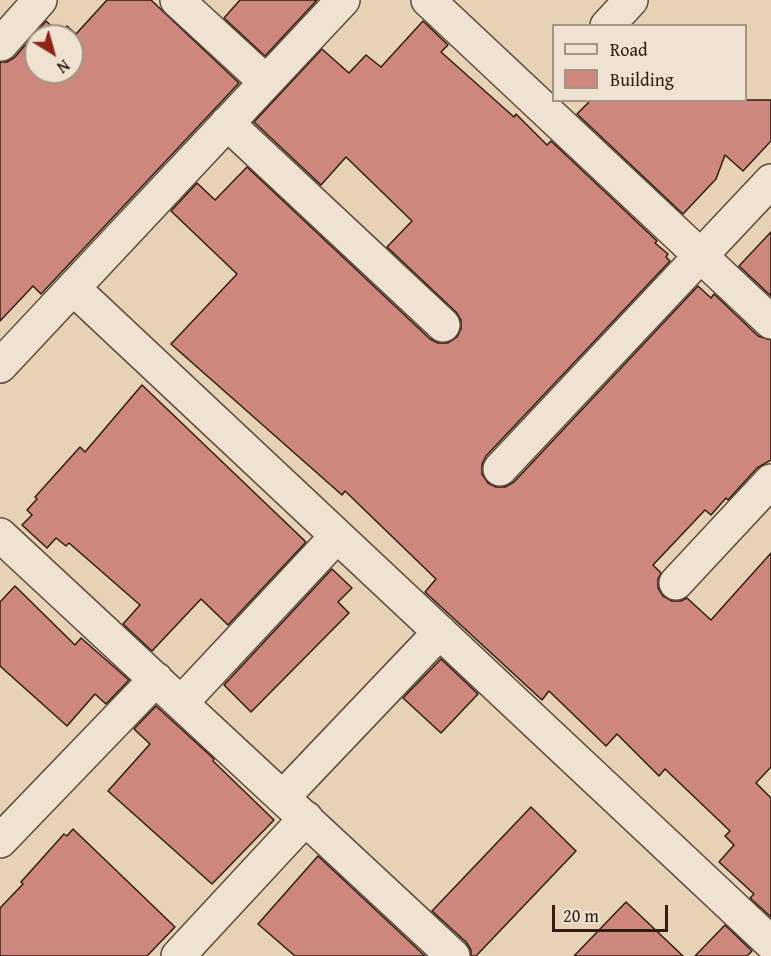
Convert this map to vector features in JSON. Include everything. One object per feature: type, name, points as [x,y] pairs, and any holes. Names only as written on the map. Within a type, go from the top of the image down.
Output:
[{"type":"street","points":[[1,44],[40,0]]},
{"type":"street","points":[[177,0],[266,82]]},
{"type":"street","points":[[0,366],[343,0]]},
{"type":"street","points":[[428,0],[544,91]]},
{"type":"street","points":[[609,24],[631,0]]},
{"type":"street","points":[[554,102],[700,255],[771,322]]},
{"type":"street","points":[[227,123],[443,325]]},
{"type":"street","points":[[500,470],[771,181]]},
{"type":"street","points":[[73,288],[771,943]]},
{"type":"street","points":[[676,584],[771,481]]},
{"type":"street","points":[[0,535],[453,956]]},
{"type":"street","points":[[181,703],[338,536]]},
{"type":"street","points":[[178,956],[294,807],[440,632]]},
{"type":"street","points":[[0,841],[156,679]]},
{"type":"building","points":[[107,0],[151,0],[239,83],[41,294],[33,286],[0,321],[0,62],[7,62],[24,47],[24,84],[84,84],[84,25]]},
{"type":"building","points":[[240,0],[317,0],[265,56],[224,18]]},
{"type":"building","points":[[423,21],[448,45],[441,52],[514,117],[516,114],[547,145],[551,141],[657,241],[655,243],[668,254],[666,257],[670,261],[486,456],[482,464],[482,474],[488,483],[496,487],[505,487],[514,482],[698,286],[711,298],[714,294],[758,336],[771,340],[771,460],[757,468],[711,515],[705,510],[653,565],[661,573],[658,588],[663,596],[672,601],[687,598],[711,620],[771,553],[771,767],[756,783],[771,798],[771,917],[750,898],[754,894],[719,862],[734,845],[725,836],[730,831],[665,769],[659,776],[617,734],[606,746],[549,691],[542,700],[425,592],[436,579],[345,491],[342,495],[171,344],[237,274],[171,211],[197,183],[215,200],[247,167],[430,339],[438,343],[448,343],[457,337],[461,329],[461,320],[456,312],[387,247],[412,221],[346,157],[321,185],[254,122],[322,49],[349,73],[366,55],[381,67]]},
{"type":"building","points":[[771,100],[771,141],[743,171],[725,155],[716,179],[683,214],[577,114],[589,102]]},
{"type":"building","points":[[771,232],[771,296],[739,266]]},
{"type":"building","points":[[142,385],[306,542],[228,625],[201,599],[152,651],[123,624],[140,605],[69,543],[66,546],[56,538],[47,548],[22,525],[32,515],[27,510],[37,499],[35,497],[80,447],[85,452]]},
{"type":"building","points":[[332,569],[352,588],[338,602],[349,613],[251,712],[224,685]]},
{"type":"building","points":[[15,586],[75,645],[81,638],[129,680],[106,704],[95,694],[67,726],[0,666],[0,602]]},
{"type":"building","points":[[441,659],[478,694],[441,733],[403,698]]},
{"type":"building","points":[[156,706],[214,759],[213,761],[274,820],[212,884],[108,791],[150,744],[134,729]]},
{"type":"building","points":[[531,807],[576,851],[476,956],[471,956],[471,950],[466,942],[432,911]]},
{"type":"building","points":[[73,829],[175,927],[147,956],[0,956],[0,908],[64,834],[67,836]]},
{"type":"building","points":[[318,856],[425,956],[295,956],[258,924]]},
{"type":"building","points":[[626,902],[683,956],[574,956]]},
{"type":"building","points":[[725,925],[752,951],[747,956],[695,956]]}]
